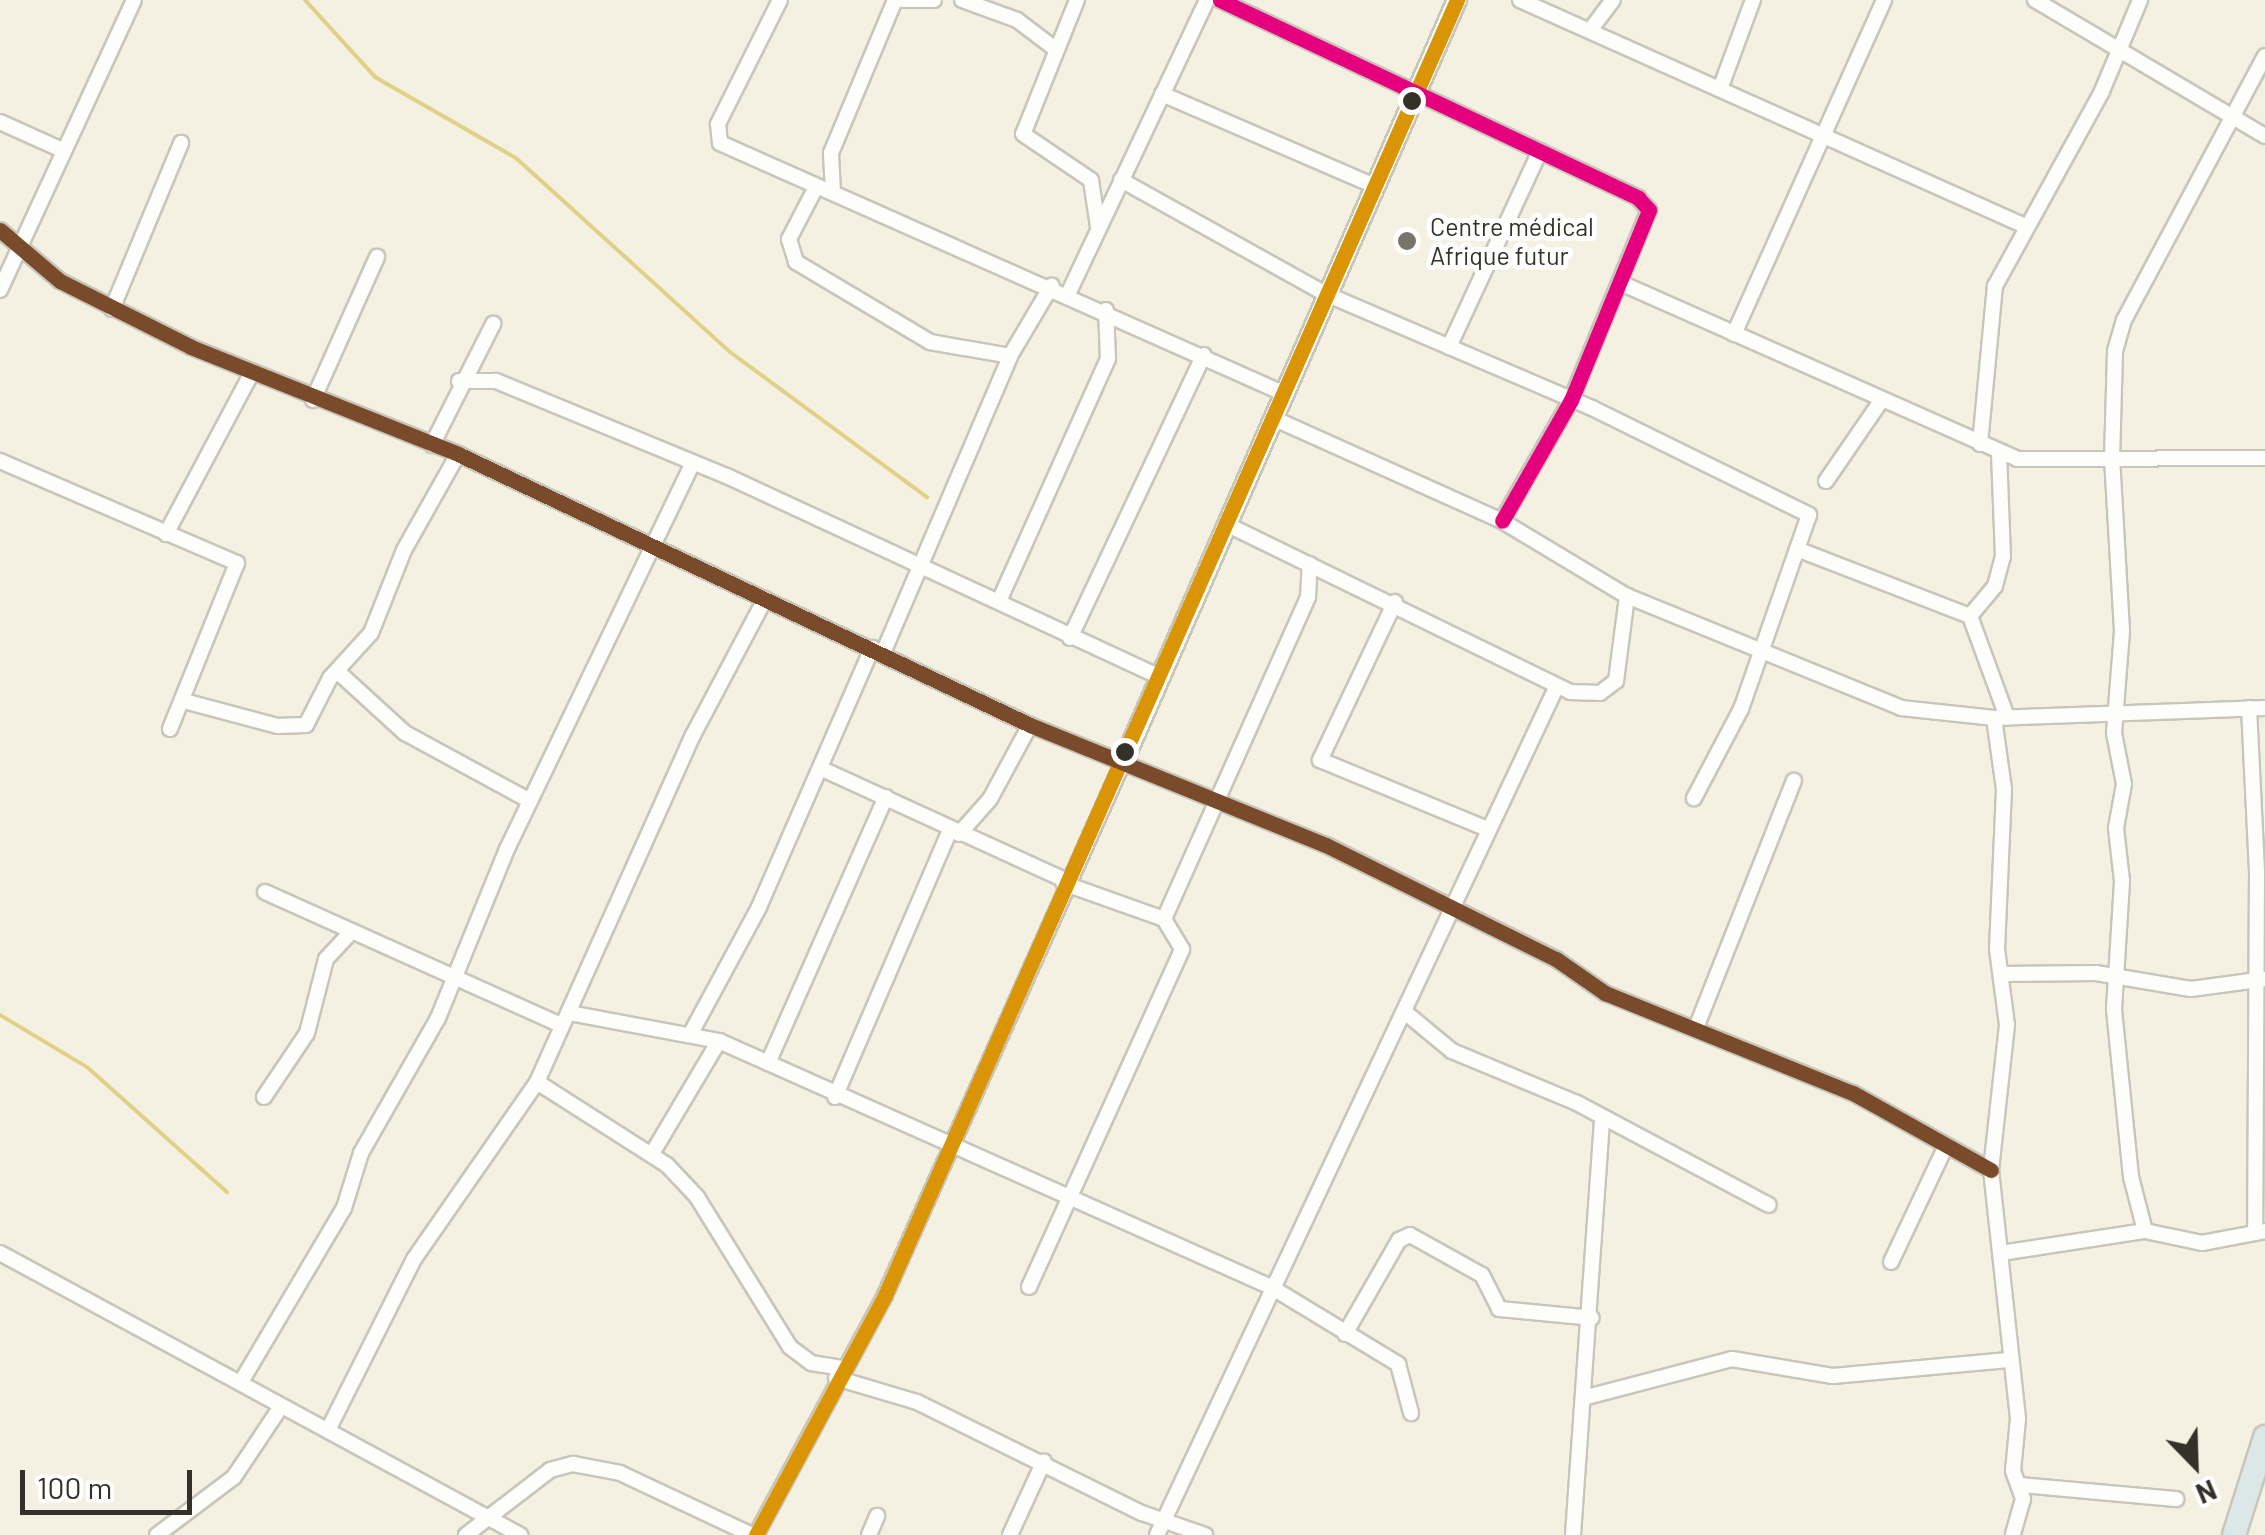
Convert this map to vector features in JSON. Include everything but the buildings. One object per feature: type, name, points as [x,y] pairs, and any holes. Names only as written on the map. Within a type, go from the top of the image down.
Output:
[{"type":"highway","points":[[2234,1535],[2265,1437]]},
{"type":"street","points":[[0,290],[134,0]]},
{"type":"street","points":[[780,0],[716,138],[816,187],[1070,292],[1285,394]]},
{"type":"street","points":[[832,192],[831,153],[899,0],[934,0]]},
{"type":"street","points":[[962,0],[1017,20],[1054,48]]},
{"type":"street","points":[[1076,0],[1054,48],[1024,139],[1092,180],[1098,228]]},
{"type":"street","points":[[1070,292],[1207,0]]},
{"type":"street","points":[[1220,0],[1415,90],[1644,204],[1648,218],[1623,284],[1571,400],[1502,521]]},
{"type":"street","points":[[466,1535],[484,1516],[550,1470],[594,1465],[754,1535],[839,1373],[886,1296],[1064,882],[1124,760],[1275,419],[1372,184],[1457,0]]},
{"type":"street","points":[[1520,0],[2025,226]]},
{"type":"street","points":[[1590,29],[1613,0]]},
{"type":"street","points":[[1720,89],[1753,0]]},
{"type":"street","points":[[1734,334],[1789,222],[1820,136],[1884,0]]},
{"type":"street","points":[[2035,0],[2068,25],[2120,45],[2265,136]]},
{"type":"street","points":[[1980,444],[1991,297],[2140,0]]},
{"type":"street","points":[[2145,1230],[2119,1091],[2122,882],[2115,842],[2124,784],[2115,708],[2122,631],[2112,459],[2118,335],[2265,56]]},
{"type":"street","points":[[1162,94],[1372,184]]},
{"type":"street","points":[[0,122],[62,150]]},
{"type":"street","points":[[112,308],[182,143]]},
{"type":"street","points":[[1449,347],[1540,151]]},
{"type":"street","points":[[1121,180],[1326,294],[1782,496],[1809,515],[1730,736],[1694,798]]},
{"type":"street","points":[[816,187],[789,239],[796,262],[930,342],[1010,356]]},
{"type":"street","points":[[0,230],[112,308],[251,374],[458,454],[1030,724],[1124,760],[1213,804],[1326,845],[1445,910],[1556,959],[1605,993],[1852,1093],[1944,1150],[1991,1170]]},
{"type":"street","points":[[312,400],[376,257]]},
{"type":"street","points":[[1623,284],[1879,404],[1999,453],[2052,464],[2112,459],[2265,458]]},
{"type":"street","points":[[691,1033],[759,907],[820,768],[922,567],[1010,356],[1052,285]]},
{"type":"street","points":[[1000,600],[1108,359],[1106,310]]},
{"type":"street","points":[[432,445],[459,381],[492,324]]},
{"type":"street","points":[[1070,638],[1204,354]]},
{"type":"street","points":[[166,534],[251,374]]},
{"type":"street","points":[[459,381],[496,381],[1000,600],[1070,638],[1160,677]]},
{"type":"street","points":[[1826,481],[1879,404]]},
{"type":"street","points":[[1275,419],[1502,521],[1627,596],[1901,708],[2000,718],[2115,708],[2265,708]]},
{"type":"street","points":[[1970,616],[1989,596],[2003,557],[1999,453]]},
{"type":"street","points":[[184,701],[294,729],[306,725],[337,671],[371,633],[404,550],[458,454]]},
{"type":"street","points":[[0,461],[166,534],[216,549],[238,569],[170,729]]},
{"type":"street","points":[[241,1382],[344,1208],[361,1153],[458,976],[530,801],[574,724],[692,464]]},
{"type":"street","points":[[1228,525],[1396,602],[1556,688],[1600,693],[1616,681],[1627,596]]},
{"type":"street","points":[[1796,549],[1970,616]]},
{"type":"street","points":[[1164,919],[1308,597],[1310,564]]},
{"type":"street","points":[[328,1430],[414,1260],[537,1082],[693,735],[765,600]]},
{"type":"street","points":[[1396,602],[1320,760],[1485,828]]},
{"type":"street","points":[[1970,616],[2000,718],[2004,788],[2001,974],[2007,1025],[1991,1170],[2008,1360],[2018,1419],[2013,1471],[2021,1484],[2013,1535]]},
{"type":"street","points":[[337,671],[404,734],[530,801]]},
{"type":"street","points":[[1157,1535],[1271,1287],[1429,969],[1445,910],[1556,688]]},
{"type":"street","points":[[2001,1253],[2145,1230],[2202,1243],[2260,1232],[2259,979],[2249,708]]},
{"type":"street","points":[[835,1097],[954,832],[990,799],[1030,724]]},
{"type":"street","points":[[820,768],[1064,882],[1164,919],[1180,935],[1180,963],[1029,1287]]},
{"type":"street","points":[[1696,1028],[1794,781]]},
{"type":"street","points":[[768,1062],[886,797]]},
{"type":"street","points":[[265,892],[349,934],[565,1019],[691,1033],[719,1041],[835,1097],[1070,1196],[1271,1287],[1398,1364],[1411,1413]]},
{"type":"street","points":[[264,1097],[308,1033],[326,959],[349,934]]},
{"type":"street","points":[[2001,974],[2118,976],[2191,988],[2259,979]]},
{"type":"street","points":[[1406,1013],[1452,1051],[1578,1104],[1602,1123],[1769,1205]]},
{"type":"street","points":[[652,1152],[719,1041]]},
{"type":"street","points":[[537,1082],[652,1152],[697,1197],[790,1347],[811,1363],[917,1402],[1164,1519],[1206,1535]]},
{"type":"street","points":[[1573,1535],[1592,1318],[1602,1123]]},
{"type":"street","points":[[1892,1262],[1944,1150]]},
{"type":"street","points":[[1346,1334],[1400,1240],[1410,1235],[1482,1276],[1499,1309],[1592,1318]]},
{"type":"street","points":[[0,1253],[520,1535]]},
{"type":"street","points":[[1584,1398],[1732,1359],[1833,1376],[2008,1360]]},
{"type":"street","points":[[158,1535],[234,1477],[280,1408]]},
{"type":"street","points":[[1010,1535],[1044,1461]]},
{"type":"street","points":[[2021,1484],[2176,1499]]},
{"type":"street","points":[[869,1535],[877,1516]]},
{"type":"waterway","points":[[305,0],[375,77],[516,158],[730,352],[927,497]]},
{"type":"waterway","points":[[0,1015],[87,1067],[227,1192]]},
{"type":"transit line","points":[[1220,0],[1638,198],[1649,210],[1571,400],[1502,521]]},
{"type":"transit line","points":[[756,1535],[885,1295],[1457,0]]},
{"type":"transit line","points":[[0,230],[60,281],[191,347],[458,454],[1030,725],[1326,845],[1556,959],[1605,993],[1853,1093],[1991,1170]]},
{"type":"place","name":"Centre médical Afrique futur","points":[[1407,241]]}]
